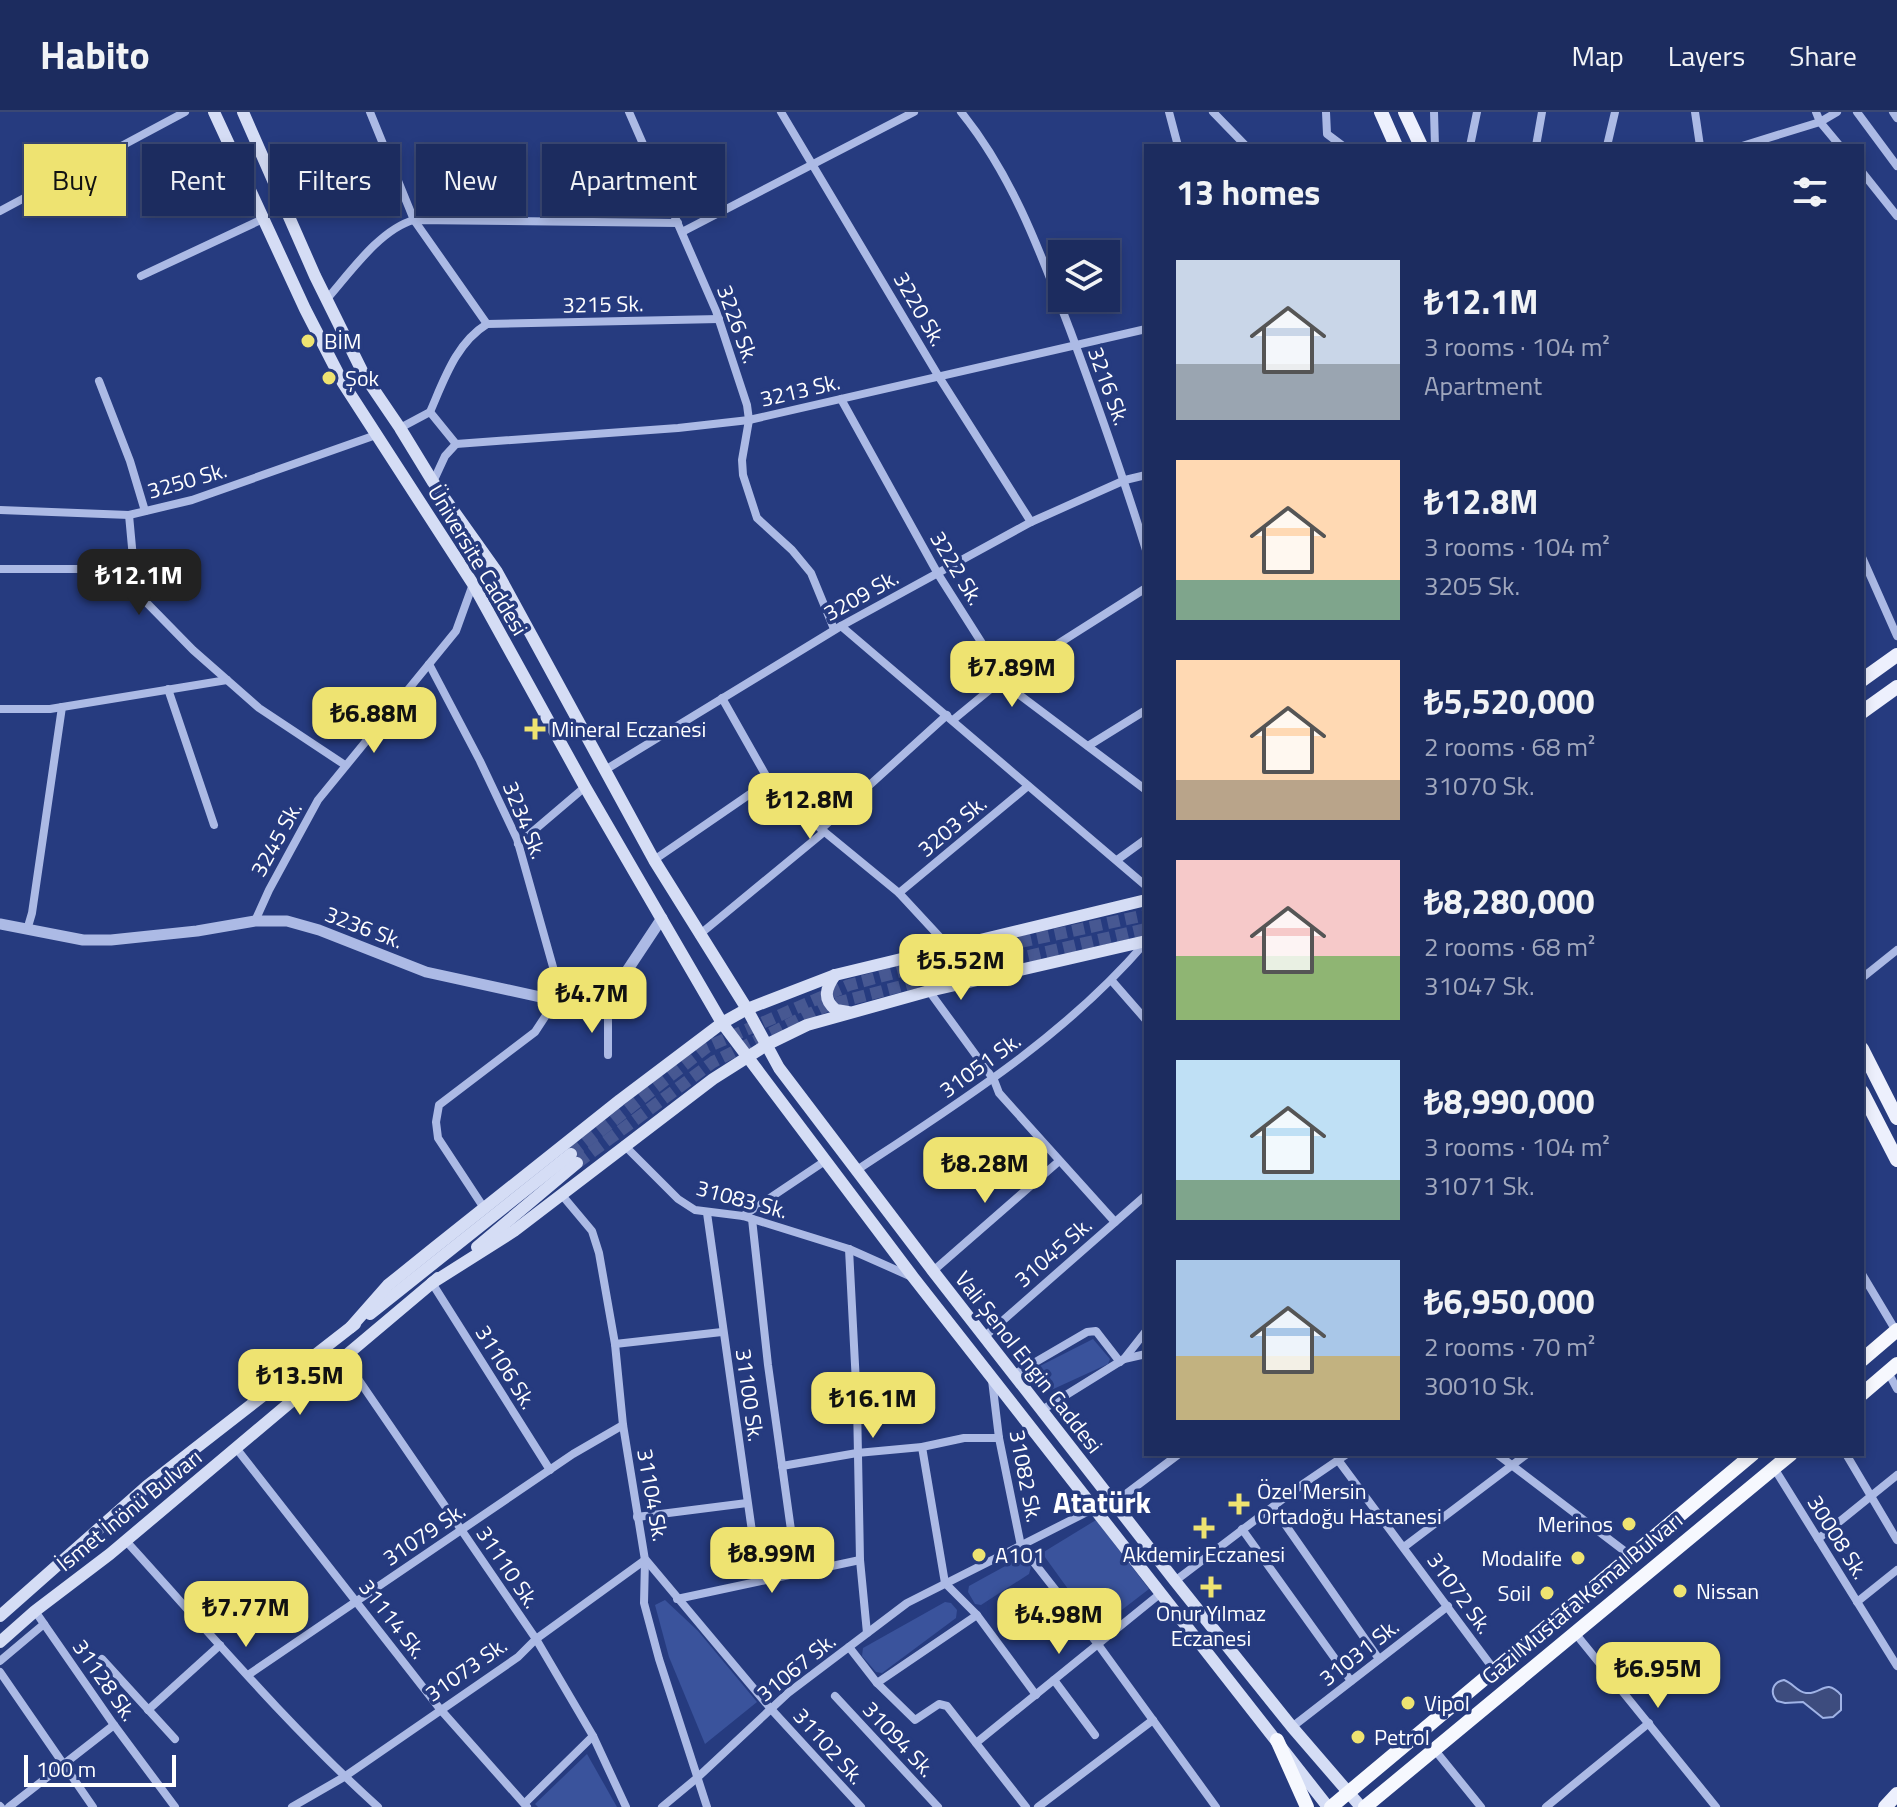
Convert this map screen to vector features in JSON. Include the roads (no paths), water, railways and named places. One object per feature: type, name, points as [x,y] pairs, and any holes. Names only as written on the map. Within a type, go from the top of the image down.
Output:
[{"type":"highway","points":[[1864,1358],[1896,1331]]},
{"type":"highway","points":[[1864,1392],[1892,1368]]},
{"type":"highway","name":"Gazi Mustafa Kemal Bulvarı","points":[[1330,1807],[1751,1456]]},
{"type":"highway","name":"Gazi Mustafa Kemal Bulvarı","points":[[1363,1807],[1789,1456]]},
{"type":"highway","points":[[1277,1740],[1307,1807]]},
{"type":"main road","name":"Üniversite Caddesi","points":[[214,112],[343,383],[473,584],[585,787],[722,1023],[747,1058]]},
{"type":"main road","name":"Üniversite Caddesi","points":[[243,112],[326,300],[364,375],[433,482],[497,572],[654,860],[768,1044]]},
{"type":"main road","points":[[1381,112],[1395,144]]},
{"type":"main road","points":[[1405,112],[1420,144]]},
{"type":"main road","points":[[1864,679],[1897,655]]},
{"type":"main road","points":[[1864,711],[1897,687]]},
{"type":"main road","points":[[351,1327],[388,1285],[722,1023],[747,1009],[835,975],[1144,900]]},
{"type":"main road","points":[[432,1283],[514,1231],[713,1079],[768,1044],[807,1025],[929,991],[1144,942]]},
{"type":"main road","points":[[835,975],[828,985],[827,1000],[836,1010],[850,1011]]},
{"type":"main road","name":"Vali Şenol Engin Caddesi","points":[[768,1044],[779,1068],[1013,1375],[1292,1727],[1363,1807]]},
{"type":"main road","points":[[1864,1053],[1897,1118]]},
{"type":"main road","name":"Vali Şenol Engin Caddesi","points":[[747,1058],[913,1277],[1330,1807]]},
{"type":"main road","points":[[1864,1096],[1897,1160]]},
{"type":"main road","name":"İsmet İnönü Bulvarı","points":[[0,1616],[147,1486],[574,1158],[432,1283],[126,1541],[0,1642]]},
{"type":"main road","points":[[1885,1807],[1897,1794]]},
{"type":"street","points":[[0,211],[185,112]]},
{"type":"street","points":[[370,112],[414,220],[487,324],[473,333],[449,367],[430,412],[400,428]]},
{"type":"street","name":"3226 Sk.","points":[[629,112],[719,319],[747,405],[749,420],[742,460],[743,475],[757,518],[792,550],[811,573],[837,628],[950,717],[1144,884]]},
{"type":"street","name":"3220 Sk.","points":[[781,112],[939,377],[1031,522]]},
{"type":"street","points":[[682,232],[914,112]]},
{"type":"street","name":"3216 Sk.","points":[[961,112],[981,137],[1033,233],[1125,480],[1144,543]]},
{"type":"street","points":[[1169,112],[1177,144]]},
{"type":"street","points":[[1213,112],[1244,144]]},
{"type":"street","points":[[1326,112],[1327,134],[1340,144]]},
{"type":"street","points":[[1434,112],[1435,144]]},
{"type":"street","points":[[1470,144],[1477,112]]},
{"type":"street","points":[[1536,144],[1542,112]]},
{"type":"street","points":[[1607,144],[1615,112]]},
{"type":"street","points":[[1695,112],[1700,144]]},
{"type":"street","points":[[1816,112],[1820,122],[1838,144]]},
{"type":"street","points":[[1748,144],[1820,122],[1837,112]]},
{"type":"street","points":[[1857,112],[1897,166]]},
{"type":"street","points":[[1893,112],[1897,118]]},
{"type":"street","points":[[1864,174],[1893,206],[1897,216]]},
{"type":"street","points":[[141,276],[263,219]]},
{"type":"street","points":[[326,300],[398,225],[414,220],[678,223]]},
{"type":"street","name":"3215 Sk.","points":[[487,324],[719,319]]},
{"type":"street","name":"3213 Sk.","points":[[456,444],[749,420],[1144,329]]},
{"type":"street","points":[[99,381],[130,461],[145,511]]},
{"type":"street","name":"3222 Sk.","points":[[841,399],[938,574],[1013,690],[1144,788]]},
{"type":"street","points":[[430,412],[456,444],[445,456],[433,482]]},
{"type":"street","name":"3250 Sk.","points":[[0,510],[129,515],[192,500],[376,435]]},
{"type":"street","name":"3209 Sk.","points":[[605,770],[837,628],[1031,522],[1125,480],[1144,475]]},
{"type":"street","points":[[129,515],[134,569],[142,598],[193,650],[259,708],[345,765]]},
{"type":"street","points":[[1864,562],[1897,636]]},
{"type":"street","points":[[0,569],[134,569]]},
{"type":"street","name":"3245 Sk.","points":[[255,921],[318,800],[456,631],[473,584]]},
{"type":"street","points":[[699,935],[950,717],[1004,678],[1144,589]]},
{"type":"street","name":"3234 Sk.","points":[[429,664],[480,761],[518,844],[555,974],[556,1000]]},
{"type":"street","points":[[0,709],[62,707],[227,680]]},
{"type":"street","points":[[168,689],[214,825]]},
{"type":"street","points":[[722,698],[769,781],[822,830],[899,893],[949,947]]},
{"type":"street","points":[[27,930],[62,707]]},
{"type":"street","points":[[1088,746],[1144,711]]},
{"type":"street","points":[[654,860],[769,781]]},
{"type":"street","name":"3203 Sk.","points":[[899,893],[1028,786]]},
{"type":"street","points":[[518,844],[585,787]]},
{"type":"street","points":[[1117,860],[1144,840]]},
{"type":"street","points":[[608,1055],[608,1017],[603,1007],[662,918]]},
{"type":"street","name":"3236 Sk.","points":[[0,924],[83,940],[111,940],[255,921],[287,921],[319,930],[426,972],[595,1009],[603,1007]]},
{"type":"street","name":"31051 Sk.","points":[[857,1170],[994,1080],[1112,981],[1144,944]]},
{"type":"street","points":[[1864,976],[1897,950]]},
{"type":"street","points":[[1112,981],[1144,1018]]},
{"type":"street","points":[[929,991],[994,1080],[999,1093],[1115,1222]]},
{"type":"street","points":[[484,1208],[438,1138],[436,1122],[439,1105],[535,1032],[556,1000]]},
{"type":"street","name":"31083 Sk.","points":[[624,1145],[678,1199],[695,1210],[747,1218],[849,1249],[913,1277]]},
{"type":"street","points":[[797,1573],[747,1218],[825,1161]]},
{"type":"street","points":[[933,1271],[1058,1162]]},
{"type":"street","name":"31104 Sk.","points":[[561,1194],[592,1231],[599,1253],[645,1560],[644,1603],[707,1807]]},
{"type":"street","name":"31045 Sk.","points":[[984,1337],[1144,1197]]},
{"type":"street","name":"31100 Sk.","points":[[707,1213],[759,1581]]},
{"type":"street","points":[[849,1249],[860,1560],[867,1633]]},
{"type":"street","points":[[1864,1277],[1896,1331]]},
{"type":"street","name":"31106 Sk.","points":[[432,1283],[550,1470]]},
{"type":"street","points":[[1013,1375],[1087,1332],[1096,1331],[1122,1361]]},
{"type":"street","points":[[615,1344],[722,1332]]},
{"type":"street","points":[[1122,1361],[1144,1334]]},
{"type":"street","points":[[1042,1410],[1122,1361],[1144,1355]]},
{"type":"street","name":"31110 Sk.","points":[[343,1357],[536,1639],[593,1736],[626,1807]]},
{"type":"street","points":[[1892,1368],[1897,1389]]},
{"type":"street","name":"31082 Sk.","points":[[992,1375],[999,1438],[1021,1546],[1097,1643],[1212,1805]]},
{"type":"street","name":"31079 Sk.","points":[[248,1675],[550,1470],[623,1425]]},
{"type":"street","points":[[782,1466],[857,1453],[922,1447],[964,1438],[999,1438]]},
{"type":"street","points":[[922,1447],[945,1583],[977,1615],[1036,1695]]},
{"type":"street","name":"31114 Sk.","points":[[236,1448],[440,1709],[526,1805]]},
{"type":"street","points":[[1114,1503],[1176,1456]]},
{"type":"street","points":[[1175,1581],[1344,1456]]},
{"type":"street","points":[[1500,1456],[1632,1557]]},
{"type":"street","points":[[1404,1547],[1524,1456]]},
{"type":"street","points":[[1847,1456],[1897,1540]]},
{"type":"street","name":"31072 Sk.","points":[[1338,1460],[1495,1671]]},
{"type":"street","name":"30008 Sk.","points":[[1774,1468],[1896,1663]]},
{"type":"street","points":[[1818,1539],[1897,1475]]},
{"type":"street","points":[[637,1517],[747,1503]]},
{"type":"street","points":[[1273,1507],[1379,1659]]},
{"type":"street","name":"31067 Sk.","points":[[662,1807],[788,1693],[907,1603],[1095,1508]]},
{"type":"street","points":[[1242,1529],[1351,1681]]},
{"type":"street","points":[[126,1541],[344,1777],[378,1807]]},
{"type":"street","name":"31102 Sk.","points":[[645,1560],[771,1709],[861,1807]]},
{"type":"street","name":"31073 Sk.","points":[[292,1807],[344,1777],[518,1657],[536,1639],[645,1560]]},
{"type":"street","points":[[677,1599],[860,1560]]},
{"type":"street","points":[[1857,1602],[1897,1570]]},
{"type":"street","points":[[1026,1807],[976,1743],[1161,1593]]},
{"type":"street","name":"31031 Sk.","points":[[1292,1727],[1448,1606]]},
{"type":"street","name":"31128 Sk.","points":[[35,1611],[175,1807]]},
{"type":"street","points":[[877,1683],[977,1615]]},
{"type":"street","points":[[0,1661],[44,1624]]},
{"type":"street","points":[[1575,1633],[1716,1807]]},
{"type":"street","points":[[148,1710],[220,1645]]},
{"type":"street","name":"31094 Sk.","points":[[849,1647],[877,1683],[915,1720],[939,1704],[947,1706],[976,1743]]},
{"type":"street","points":[[102,1659],[175,1739]]},
{"type":"street","points":[[0,1672],[93,1807]]},
{"type":"street","points":[[1054,1680],[1095,1735]]},
{"type":"street","name":"31094 Sk.","points":[[835,1696],[938,1807]]},
{"type":"street","points":[[1038,1807],[1153,1720]]},
{"type":"street","points":[[1546,1807],[1649,1723]]},
{"type":"street","points":[[9,1807],[114,1725]]},
{"type":"street","points":[[526,1805],[593,1736]]},
{"type":"street","points":[[1434,1749],[1481,1807]]},
{"type":"tunnel","points":[[571,1154],[707,1047],[849,985],[969,953],[1144,915]]},
{"type":"tunnel","points":[[577,1163],[713,1062],[828,1005],[1144,929]]},
{"type":"place","name":"BİM","points":[[308,341]]},
{"type":"place","name":"Şok","points":[[329,378]]},
{"type":"place","name":"Mineral Eczanesi","points":[[535,729]]},
{"type":"place","name":"Özel Mersin Ortadoğu Hastanesi","points":[[1239,1504]]},
{"type":"place","name":"Merinos","points":[[1629,1524]]},
{"type":"place","name":"Akdemir Eczanesi","points":[[1204,1528]]},
{"type":"place","name":"A101","points":[[979,1555]]},
{"type":"place","name":"Modalife","points":[[1578,1558]]},
{"type":"place","name":"Onur Yılmaz Eczanesi","points":[[1211,1587]]},
{"type":"place","name":"Nissan","points":[[1680,1591]]},
{"type":"place","name":"Soil","points":[[1547,1593]]},
{"type":"place","name":"Vipol","points":[[1408,1703]]},
{"type":"place","name":"Petrol","points":[[1358,1737]]},
{"type":"district","name":"Atatürk","points":[[1102,1502]]}]
